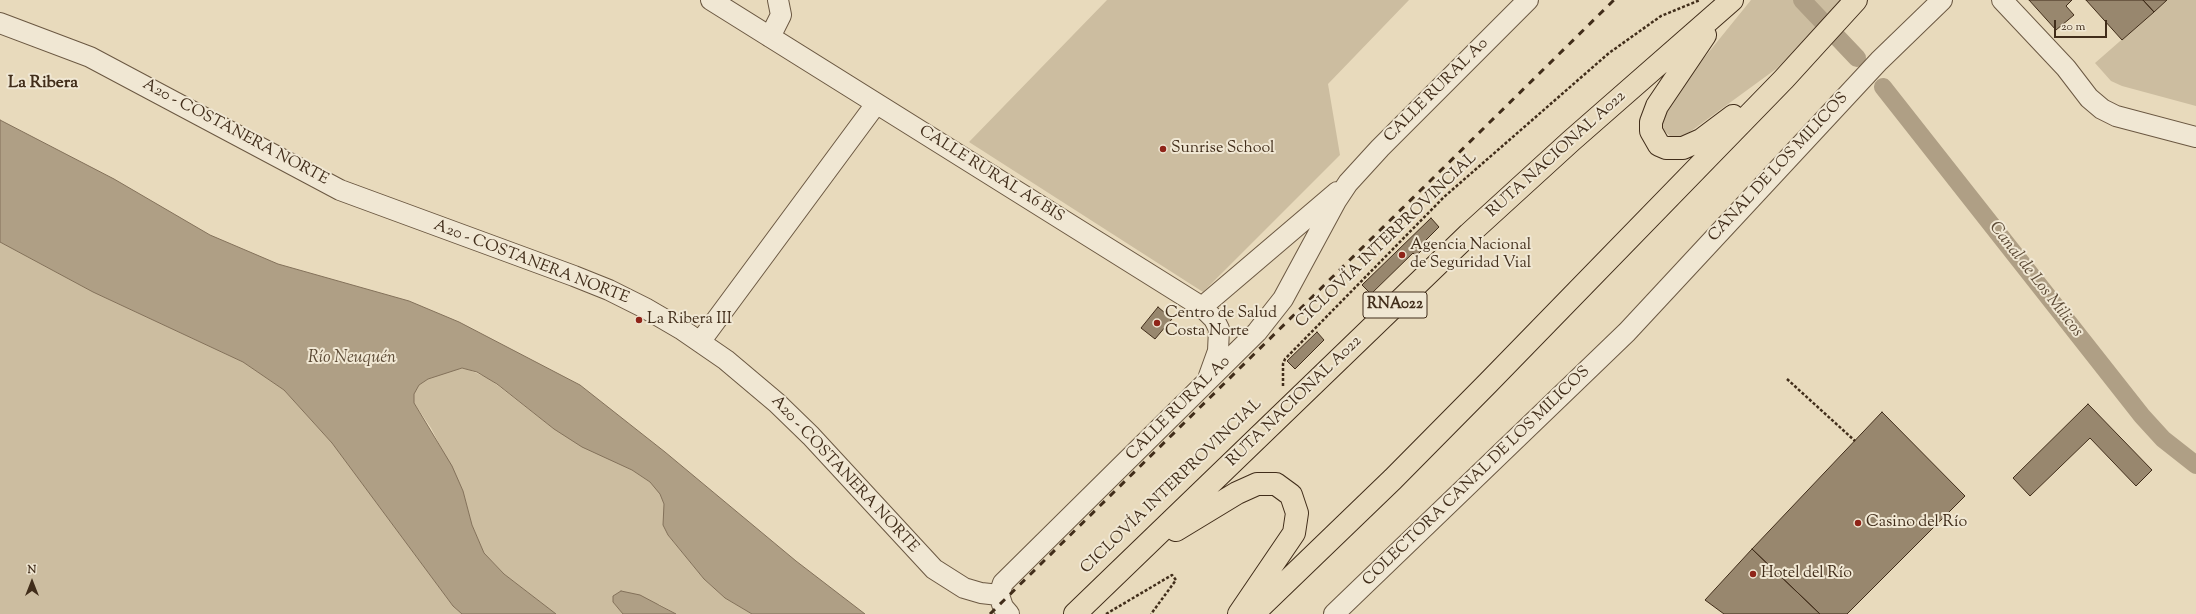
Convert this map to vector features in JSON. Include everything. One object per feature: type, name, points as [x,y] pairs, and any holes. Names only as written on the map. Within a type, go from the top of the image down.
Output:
[{"type":"highway","points":[[1725,2],[1655,109],[1650,122],[1654,139],[1666,148],[1683,148],[1692,145],[1784,79]]},
{"type":"highway","name":"RUTA NACIONAL A022","points":[[1075,614],[1469,234],[1725,2]]},
{"type":"highway","points":[[1253,614],[1416,457],[1784,79],[1850,7]]},
{"type":"highway","points":[[1140,552],[1247,488],[1267,483],[1276,484],[1284,488],[1295,503],[1296,523],[1294,533],[1239,614]]},
{"type":"street","name":"CALLE RURAL A6 BIS","points":[[711,0],[1202,307],[1214,319],[1219,329],[1218,351],[1208,380]]},
{"type":"street","points":[[770,37],[781,15],[778,0]]},
{"type":"street","name":"CALLE RURAL A0","points":[[999,595],[1003,583],[1007,578],[1257,332],[1284,299],[1336,201],[1348,184],[1380,148],[1528,0]]},
{"type":"street","name":"CANAL DE LOS MILICOS","points":[[1620,339],[1879,61],[1942,0]]},
{"type":"street","points":[[2002,0],[2066,68],[2089,98],[2102,108],[2116,116],[2196,137]]},
{"type":"street","name":"A20 - COSTANERA NORTE","points":[[0,23],[90,57],[340,190],[609,290],[645,308],[726,360],[777,403],[811,436],[934,569],[964,588],[981,593],[999,595]]},
{"type":"street","points":[[700,342],[876,104]]},
{"type":"street","name":"CALLE RURAL A0","points":[[1202,307],[1324,201],[1348,184]]},
{"type":"street","name":"COLECTORA CANAL DE LOS MILICOS","points":[[1334,614],[1620,339]]},
{"type":"street","points":[[999,595],[1003,607],[1009,614]]},
{"type":"path","name":"CICLOVÍA INTERPROVINCIAL","points":[[1283,392],[1282,367],[1285,359],[1440,201],[1609,53],[1661,16],[1700,0]]},
{"type":"path","points":[[1787,379],[1855,441]]},
{"type":"path","points":[[1106,614],[1172,575],[1176,580],[1151,614]]},
{"type":"shaded area","name":"Sunrise School","points":[[1107,0],[1409,0],[1328,84],[1340,155],[1203,292],[969,142]]},
{"type":"shaded area","points":[[1751,0],[1844,0],[1804,43],[1776,69],[1687,134],[1679,137],[1671,137],[1661,128],[1660,116],[1674,95]]},
{"type":"shaded area","points":[[2167,0],[2196,0],[2196,106],[2122,86],[2111,81],[2095,63]]},
{"type":"shaded area","points":[[0,242],[93,292],[243,362],[284,390],[332,443],[453,606],[462,614],[0,614]]},
{"type":"shaded area","points":[[457,368],[467,369],[488,378],[554,429],[632,470],[650,482],[661,494],[664,504],[664,525],[668,535],[704,579],[725,598],[752,614],[676,614],[659,604],[613,602],[623,614],[556,614],[504,574],[484,553],[472,525],[463,491],[431,428],[414,403],[414,394],[419,385],[428,379]]},
{"type":"water","name":"Río Neuquén","points":[[0,120],[114,179],[210,235],[278,264],[409,301],[459,322],[580,385],[665,452],[796,561],[865,614],[752,614],[725,598],[704,579],[668,535],[663,525],[664,504],[660,494],[650,482],[632,470],[582,447],[554,429],[497,384],[477,372],[462,368],[428,379],[419,385],[414,394],[414,403],[452,466],[463,491],[472,525],[484,553],[504,574],[556,614],[462,614],[453,606],[332,443],[284,390],[243,362],[93,292],[0,242]]},
{"type":"water","points":[[621,591],[640,595],[676,614],[623,614],[613,602],[613,596]]},
{"type":"building","points":[[2029,0],[2072,0],[2066,6],[2074,15],[2056,30]]},
{"type":"building","points":[[2086,0],[2143,0],[2154,12],[2122,40]]},
{"type":"building","points":[[2143,0],[2167,0],[2154,12]]},
{"type":"building","name":"Agencia Nacional de Seguridad Vial","points":[[1431,218],[1439,227],[1424,242],[1427,245],[1416,256],[1413,253],[1371,294],[1362,285]]},
{"type":"building","name":"Centro de Salud Costa Norte","points":[[1158,307],[1172,319],[1155,339],[1141,328]]},
{"type":"building","points":[[1317,332],[1324,340],[1295,369],[1287,361]]},
{"type":"building","points":[[2088,404],[2152,470],[2136,486],[2090,438],[2030,496],[2013,478]]},
{"type":"building","name":"Casino del Río","points":[[1882,412],[1965,496],[1847,614],[1820,614],[1752,549]]},
{"type":"building","name":"Hotel del Río","points":[[1752,549],[1820,614],[1724,614],[1705,600]]},
{"type":"waterway","name":"Canal de Los Milicos","points":[[1802,0],[1857,58]]},
{"type":"waterway","name":"Canal de Los Milicos","points":[[1883,87],[2142,416],[2163,439],[2196,465]]},
{"type":"railway","points":[[990,614],[1614,0]]},
{"type":"place","name":"Sunrise School","points":[[1163,149]]},
{"type":"place","name":"Agencia Nacional de Seguridad Vial","points":[[1402,255]]},
{"type":"place","name":"La Ribera III","points":[[639,320]]},
{"type":"place","name":"Centro de Salud Costa Norte","points":[[1157,323]]},
{"type":"place","name":"Casino del Río","points":[[1858,523]]},
{"type":"place","name":"Hotel del Río","points":[[1753,574]]},
{"type":"district","name":"La Ribera","points":[[43,84]]}]
